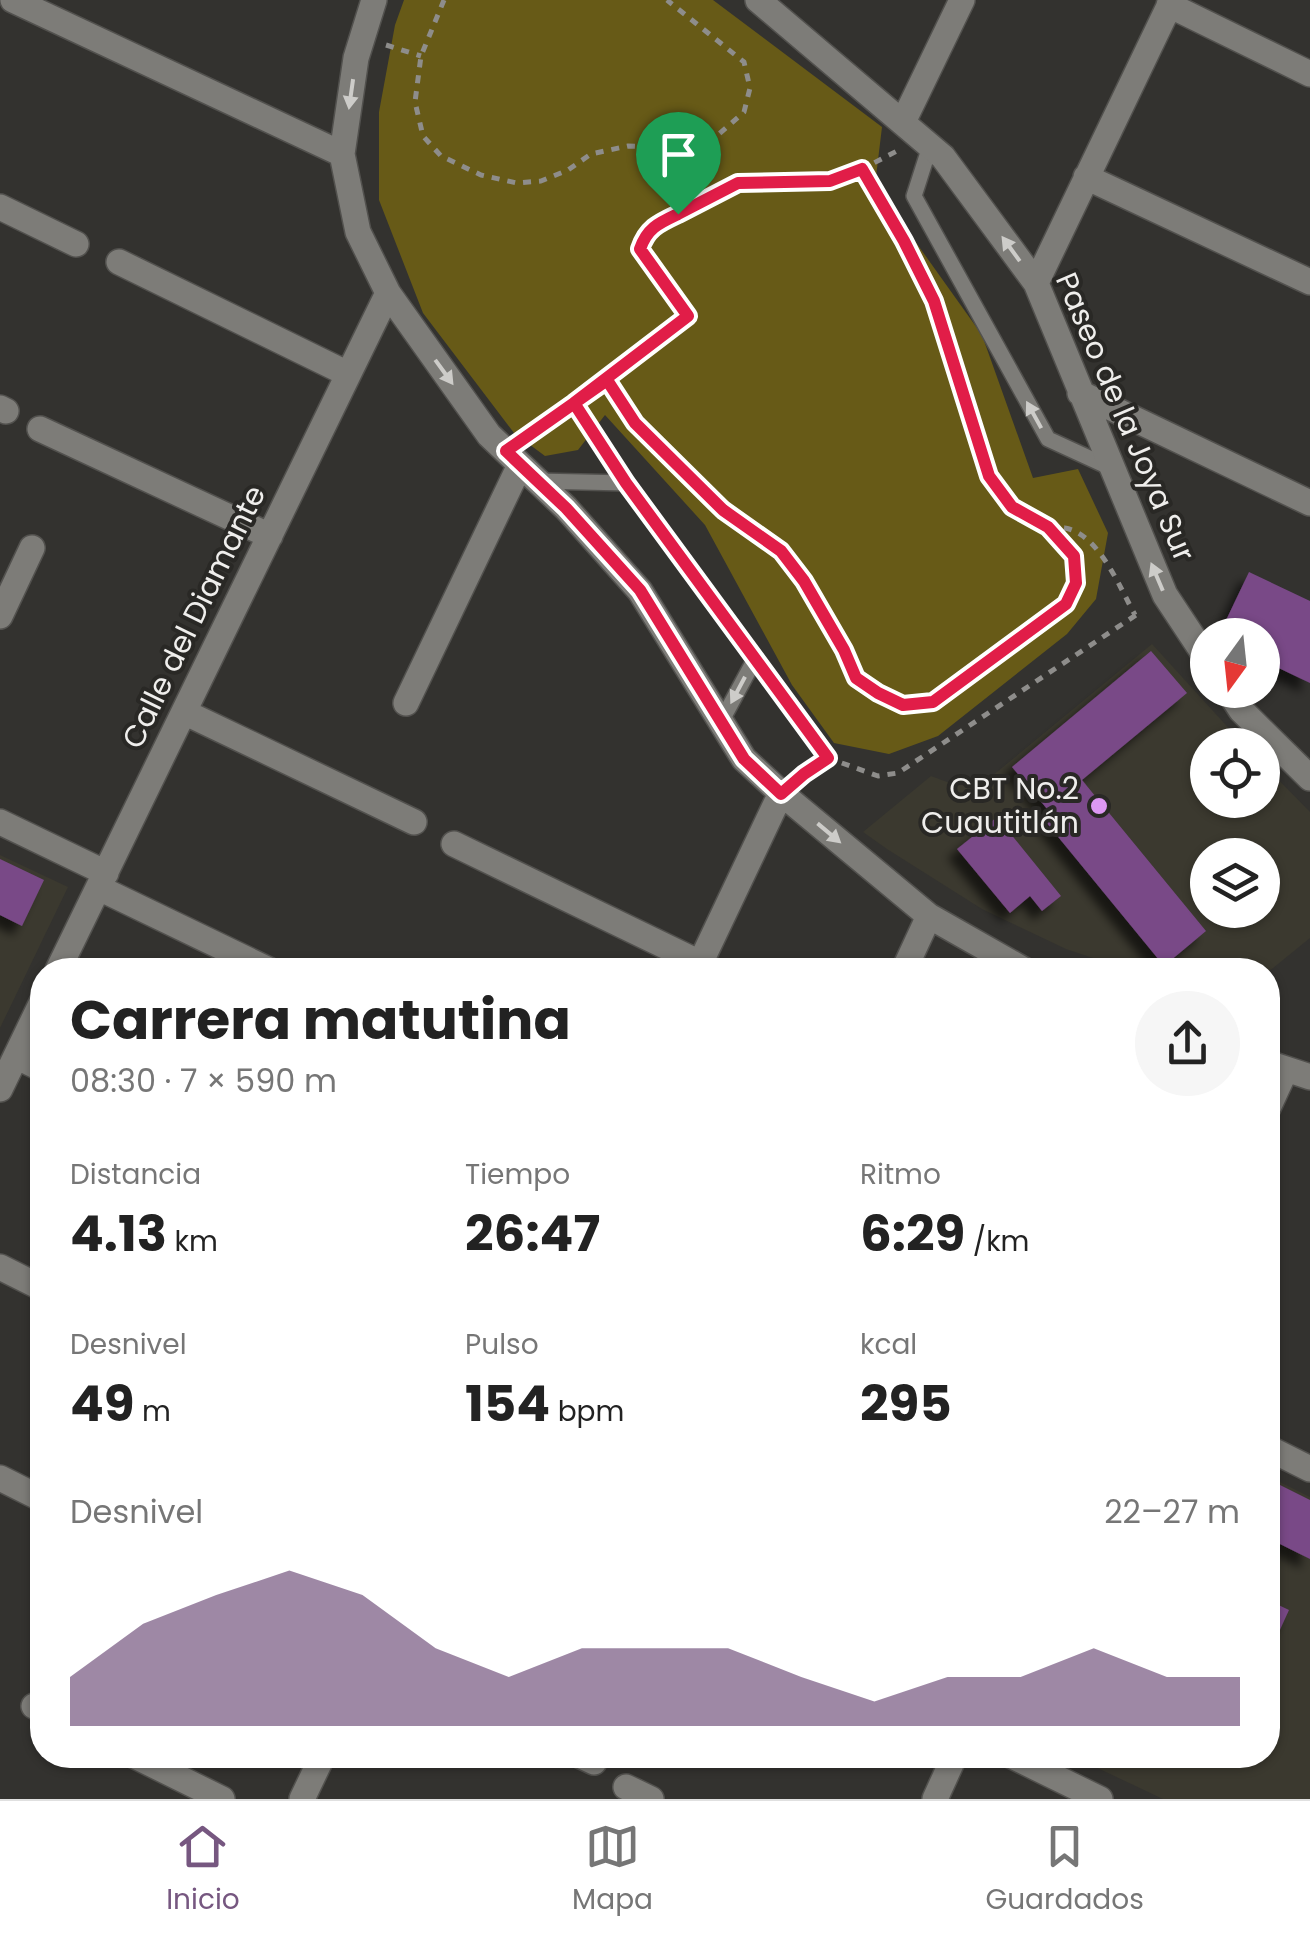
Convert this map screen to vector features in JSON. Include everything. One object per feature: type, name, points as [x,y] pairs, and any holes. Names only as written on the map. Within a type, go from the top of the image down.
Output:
[{"type":"street","points":[[13,0],[342,154]]},
{"type":"street","points":[[374,0],[356,58],[342,154],[358,232],[388,293],[489,434],[566,508],[640,590],[744,759],[929,916],[1003,958]]},
{"type":"street","name":"Paseo de la Joya Sur","points":[[758,0],[943,156],[1036,283],[1165,596],[1190,633]]},
{"type":"street","points":[[918,136],[962,0]]},
{"type":"street","points":[[1036,283],[1170,2],[1310,74]]},
{"type":"street","points":[[1086,177],[1310,282]]},
{"type":"street","points":[[0,207],[76,244]]},
{"type":"street","points":[[119,262],[348,374]]},
{"type":"street","name":"Calle del Diamante","points":[[64,958],[388,293]]},
{"type":"street","points":[[1080,392],[1310,503]]},
{"type":"street","points":[[40,429],[270,536]]},
{"type":"street","points":[[406,703],[521,466]]},
{"type":"street","points":[[0,616],[32,548]]},
{"type":"street","points":[[1240,708],[1310,778]]},
{"type":"street","points":[[184,712],[414,822]]},
{"type":"street","points":[[702,958],[781,794]]},
{"type":"street","points":[[0,822],[246,958]]},
{"type":"street","points":[[454,844],[682,958]]},
{"type":"street","points":[[910,958],[929,916]]},
{"type":"street","points":[[0,1090],[30,1027]]},
{"type":"street","points":[[16,1056],[30,1063]]},
{"type":"street","points":[[0,1267],[30,1282]]},
{"type":"street","points":[[1280,1454],[1310,1468]]},
{"type":"street","points":[[0,1478],[30,1492]]},
{"type":"street","points":[[159,1768],[222,1799]]},
{"type":"street","points":[[302,1799],[317,1768]]},
{"type":"street","points":[[935,1799],[949,1768]]},
{"type":"street","points":[[1037,1768],[1100,1799]]},
{"type":"street","points":[[626,1787],[651,1799]]},
{"type":"lane","points":[[918,136],[914,196],[1048,439],[1111,468]]},
{"type":"lane","points":[[521,466],[626,483],[755,659],[721,722]]},
{"type":"path","points":[[444,0],[421,56],[416,102],[423,136],[441,156],[481,175],[517,184],[542,181],[591,154],[628,146],[688,148],[719,134],[744,112],[750,88],[744,62],[667,0]]},
{"type":"path","points":[[363,37],[421,56]]},
{"type":"path","points":[[521,466],[574,403],[688,316],[640,249],[645,235],[660,223],[738,183],[830,181],[862,169],[918,136]]},
{"type":"path","points":[[661,148],[678,214]]},
{"type":"path","points":[[607,380],[635,423],[723,510],[781,551],[804,581],[856,678],[878,693],[903,705],[933,702],[1066,604],[1076,583],[1074,556],[1048,527],[1012,507],[989,476],[934,301],[862,169]]},
{"type":"path","points":[[574,403],[626,483]]},
{"type":"path","points":[[1048,527],[1068,528],[1089,541],[1100,552],[1136,615]]},
{"type":"path","points":[[755,659],[828,758],[878,776],[898,773],[1165,596]]},
{"type":"path","points":[[781,794],[828,758]]},
{"type":"shaded area","points":[[404,0],[713,0],[882,127],[875,185],[982,335],[1033,478],[1078,469],[1108,533],[1096,599],[1067,634],[938,736],[889,754],[834,743],[792,685],[705,525],[605,415],[578,450],[545,456],[514,433],[423,313],[379,200],[379,112],[395,25]]},
{"type":"shaded area","name":"CBT No.2 Cuautitlán","points":[[1152,644],[1190,686],[1190,708],[1210,708],[1229,728],[1190,728],[1190,818],[1280,818],[1280,781],[1310,812],[1310,938],[1280,962],[1280,958],[1093,958],[1066,949],[982,909],[863,832],[931,776],[955,785],[980,786]]},
{"type":"shaded area","points":[[0,855],[68,887],[34,958],[30,958],[30,966],[0,1028]]},
{"type":"shaded area","points":[[1280,1482],[1310,1497],[1310,1799],[1163,1799],[1097,1768],[1280,1768]]},
{"type":"building","points":[[1249,572],[1310,601],[1310,683],[1280,669],[1280,618],[1227,618]]},
{"type":"building","points":[[1151,651],[1187,693],[1082,780],[1190,912],[1190,928],[1206,931],[1174,958],[1157,958],[1041,816],[1048,810],[1012,767]]},
{"type":"building","points":[[997,817],[1061,896],[1042,911],[1030,896],[1010,913],[957,849]]},
{"type":"building","points":[[0,859],[44,880],[22,926],[0,915]]},
{"type":"building","points":[[1280,1485],[1310,1500],[1310,1559],[1280,1544]]},
{"type":"building","points":[[1280,1606],[1289,1610],[1280,1630]]},
{"type":"place","name":"CBT No.2 Cuautitlán","points":[[1099,806]]},
{"type":"route","points":[[678,214],[645,235],[640,249],[688,316],[574,403],[626,483],[828,758],[781,794],[744,759],[640,590],[566,508],[506,451],[607,380],[635,423],[723,510],[781,551],[804,581],[856,678],[903,705],[933,702],[1066,604],[1076,583],[1074,556],[1048,527],[1012,507],[989,476],[934,301],[862,169],[830,181],[738,183],[678,214]]}]
